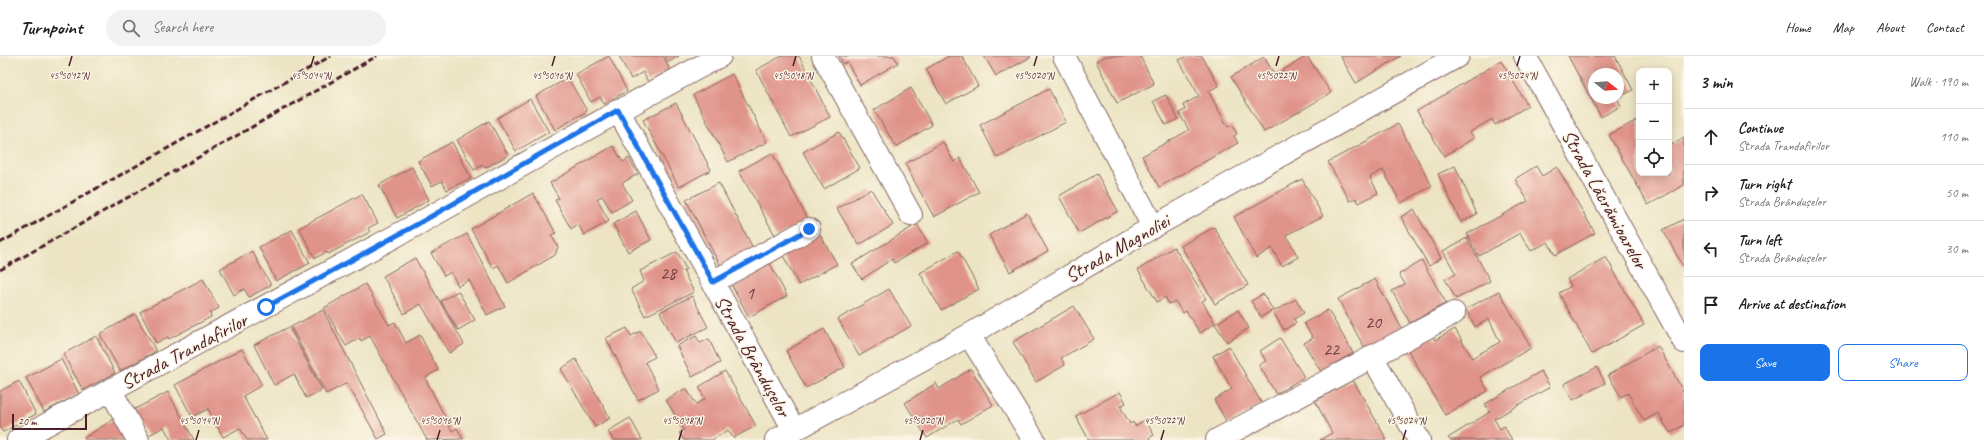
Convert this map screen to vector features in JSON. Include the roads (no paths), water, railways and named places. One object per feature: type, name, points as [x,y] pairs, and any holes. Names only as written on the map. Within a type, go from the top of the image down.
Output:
[{"type":"street","name":"Strada Trandafirilor","points":[[18,440],[416,225],[618,110],[720,56]]},
{"type":"street","points":[[823,56],[911,215]]},
{"type":"street","points":[[1064,56],[1153,227]]},
{"type":"street","name":"Strada Magnoliei","points":[[785,435],[969,334],[1153,227],[1458,56]]},
{"type":"street","name":"Strada Lăcrămioarelor","points":[[1525,56],[1684,342]]},
{"type":"street","name":"Strada Brândușelor","points":[[618,110],[713,282],[785,435]]},
{"type":"street","name":"Strada Brândușelor","points":[[713,282],[809,229]]},
{"type":"street","points":[[1217,440],[1454,313]]},
{"type":"street","points":[[969,334],[1034,440]]},
{"type":"street","points":[[1372,356],[1419,440]]},
{"type":"street","name":"Strada Trandafirilor","points":[[111,390],[138,440]]},
{"type":"railway","points":[[0,243],[331,56]]},
{"type":"railway","points":[[0,270],[377,56]]}]
